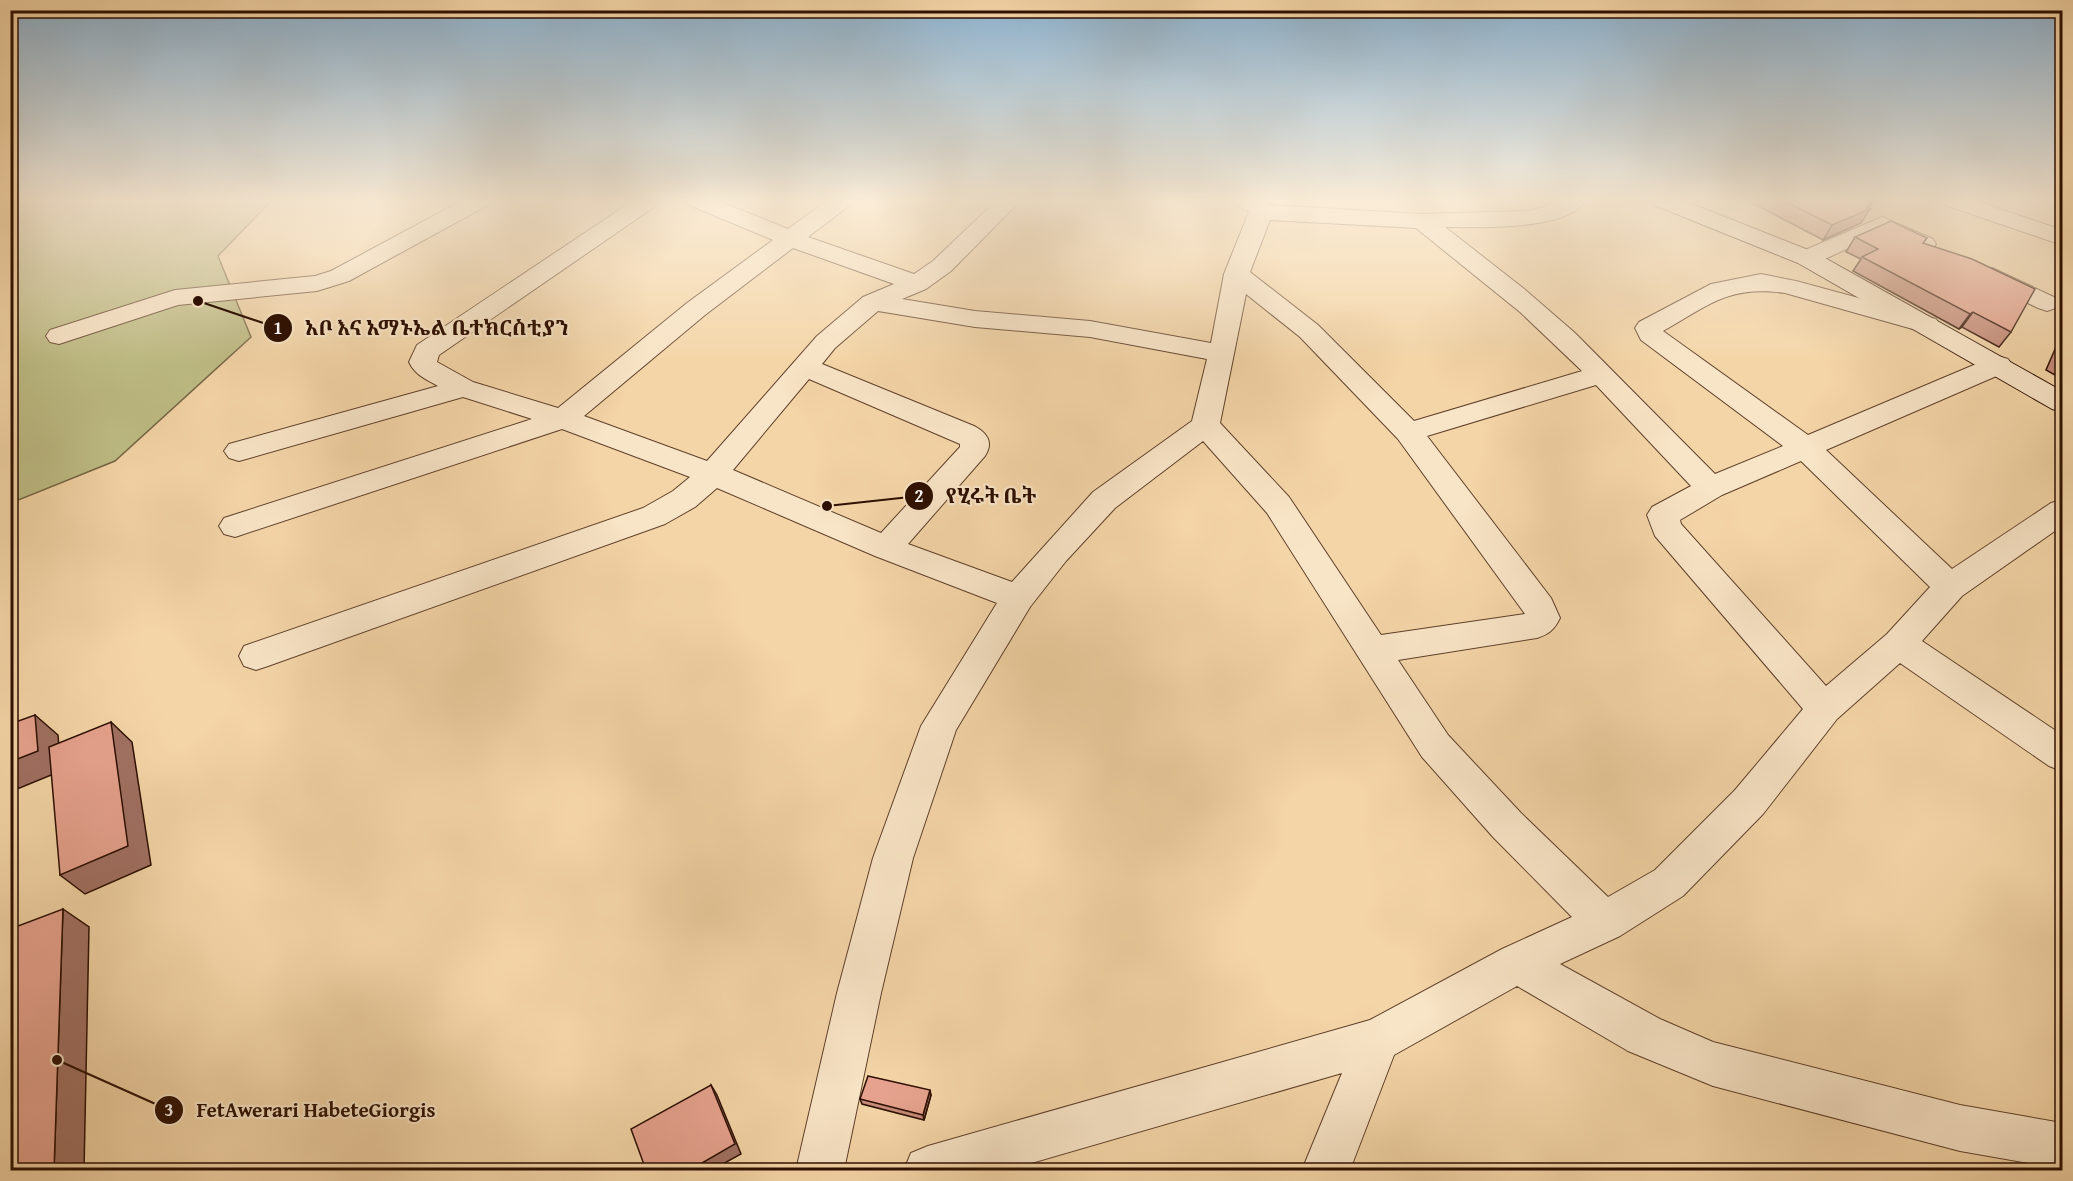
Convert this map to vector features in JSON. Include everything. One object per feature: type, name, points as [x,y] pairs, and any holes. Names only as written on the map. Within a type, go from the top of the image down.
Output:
[{"type":"street","points":[[59,336],[175,298],[317,283],[340,276],[378,255]]},
{"type":"street","points":[[568,255],[428,351],[423,362],[425,367],[463,388],[563,419],[713,474],[886,548],[1018,598]]},
{"type":"street","points":[[235,526],[563,419],[696,309],[771,255]]},
{"type":"street","points":[[834,255],[917,284]]},
{"type":"street","points":[[256,656],[654,516],[684,499],[713,474],[826,342],[872,302],[917,284],[953,255]]},
{"type":"street","points":[[820,1170],[859,993],[897,847],[939,726],[1018,598],[1104,500],[1205,425],[1241,255]]},
{"type":"street","points":[[1467,255],[1543,318],[1602,374],[1711,488]]},
{"type":"street","points":[[1800,255],[2062,403]]},
{"type":"street","points":[[1807,258],[1813,255]]},
{"type":"street","points":[[1975,268],[2047,303]]},
{"type":"street","points":[[1237,274],[1309,331],[1408,432],[1539,607],[1543,618],[1537,625],[1371,650]]},
{"type":"street","points":[[1927,325],[1787,286],[1761,282],[1720,289],[1648,328],[1650,334],[1807,449],[1950,587]]},
{"type":"street","points":[[872,302],[975,319],[1090,329],[1222,353]]},
{"type":"street","points":[[1824,709],[1666,528],[1663,515],[1711,488],[1998,366]]},
{"type":"street","points":[[804,367],[974,439],[975,449],[886,548]]},
{"type":"street","points":[[1408,432],[1602,374]]},
{"type":"street","points":[[239,450],[463,388]]},
{"type":"street","points":[[1205,425],[1278,505],[1435,746],[1507,825],[1605,922]]},
{"type":"street","points":[[928,1170],[1378,1040],[1517,963],[1605,922],[1669,883],[1749,802],[1824,709],[1899,644],[1950,587],[2062,511]]},
{"type":"street","points":[[1899,644],[2062,755]]},
{"type":"street","points":[[1517,963],[1644,1035],[1713,1064],[1960,1128],[2062,1146]]},
{"type":"street","points":[[1326,1170],[1378,1040]]},
{"type":"shaded area","points":[[11,255],[219,255],[251,337],[115,461],[11,503]]},
{"type":"building","points":[[1866,255],[1960,255],[2035,289],[2011,332],[1973,312],[1970,314],[1862,257]]},
{"type":"building","points":[[2062,345],[2062,358],[2058,355]]},
{"type":"building","points":[[35,715],[38,751],[10,762],[10,724]]},
{"type":"building","points":[[111,722],[128,846],[60,875],[49,747]]},
{"type":"building","points":[[63,909],[54,1170],[10,1170],[10,929]]},
{"type":"building","points":[[868,1076],[930,1090],[923,1115],[860,1099]]},
{"type":"building","points":[[711,1085],[735,1144],[690,1170],[646,1170],[631,1129]]},
{"type":"place","name":"አቦ እና አማኑኤል ቤተክርስቲያን","points":[[198,301]]},
{"type":"place","name":"የሂሩት ቤት","points":[[827,506]]},
{"type":"place","name":"FetAwerari HabeteGiorgis","points":[[57,1060]]}]
